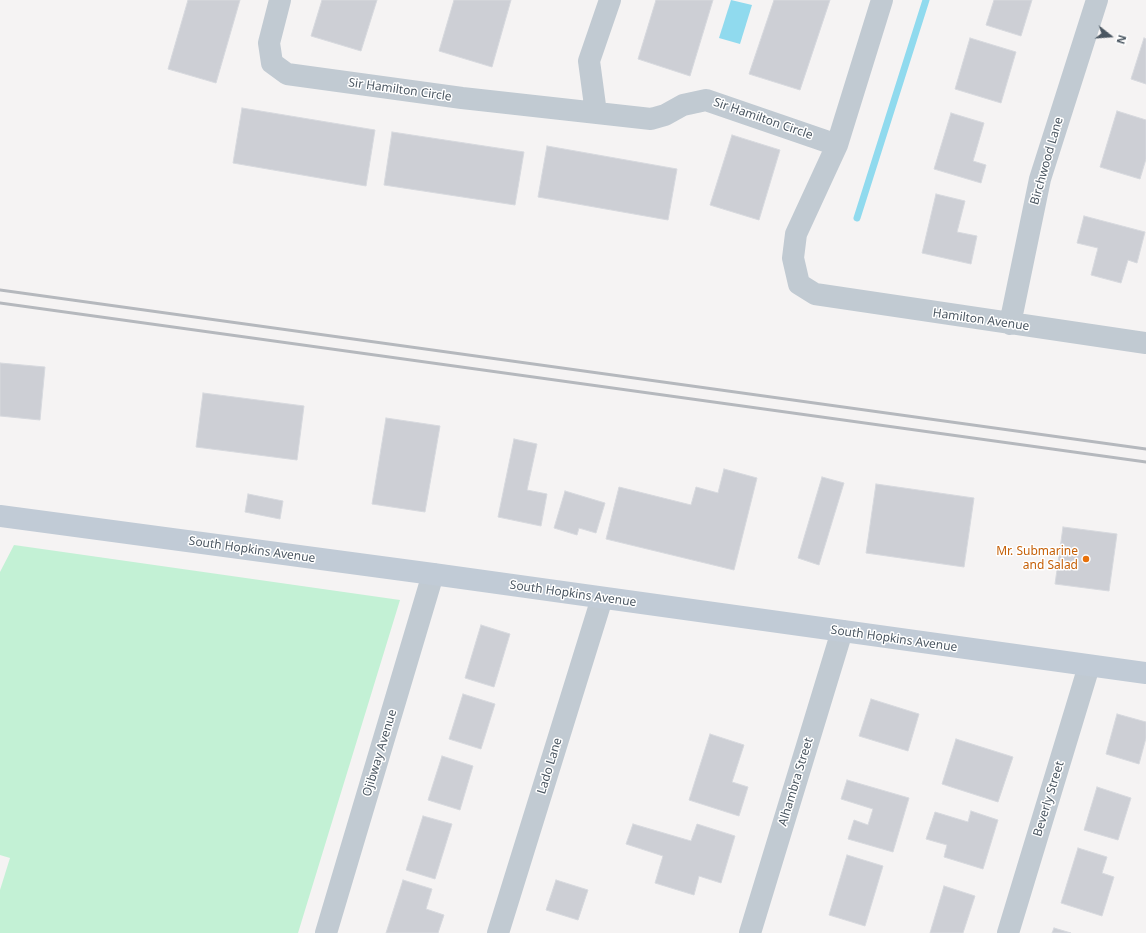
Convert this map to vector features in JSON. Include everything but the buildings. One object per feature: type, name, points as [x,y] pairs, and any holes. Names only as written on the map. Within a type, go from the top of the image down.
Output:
[{"type":"street","name":"Sir Hamilton Circle","points":[[280,0],[269,43],[272,62],[286,74],[462,98],[651,119],[665,115],[683,105],[706,100],[838,145]]},
{"type":"street","points":[[596,113],[589,61],[610,0]]},
{"type":"street","points":[[838,145],[882,0]]},
{"type":"street","name":"Birchwood Lane","points":[[1010,324],[1040,179],[1097,0]]},
{"type":"street","name":"Hamilton Avenue","points":[[838,145],[796,234],[793,258],[799,284],[815,294],[1146,343]]},
{"type":"street","name":"South Hopkins Avenue","points":[[0,516],[433,574],[1146,673]]},
{"type":"street","name":"Ojibway Avenue","points":[[326,933],[433,574]]},
{"type":"street","name":"Lado Lane","points":[[498,933],[602,598]]},
{"type":"street","name":"Alhambra Street","points":[[750,933],[842,631]]},
{"type":"street","name":"Beverly Street","points":[[1008,933],[1089,666]]},
{"type":"green space","points":[[14,545],[400,600],[298,933],[0,933],[0,890],[10,858],[0,855],[0,572]]},
{"type":"water","points":[[731,0],[752,5],[740,44],[719,38]]},
{"type":"waterway","points":[[857,218],[926,0]]},
{"type":"railway","points":[[0,290],[1146,449]]},
{"type":"railway","points":[[0,303],[1146,462]]},
{"type":"place","name":"Mr. Submarine and Salad","points":[[1086,559]]}]
